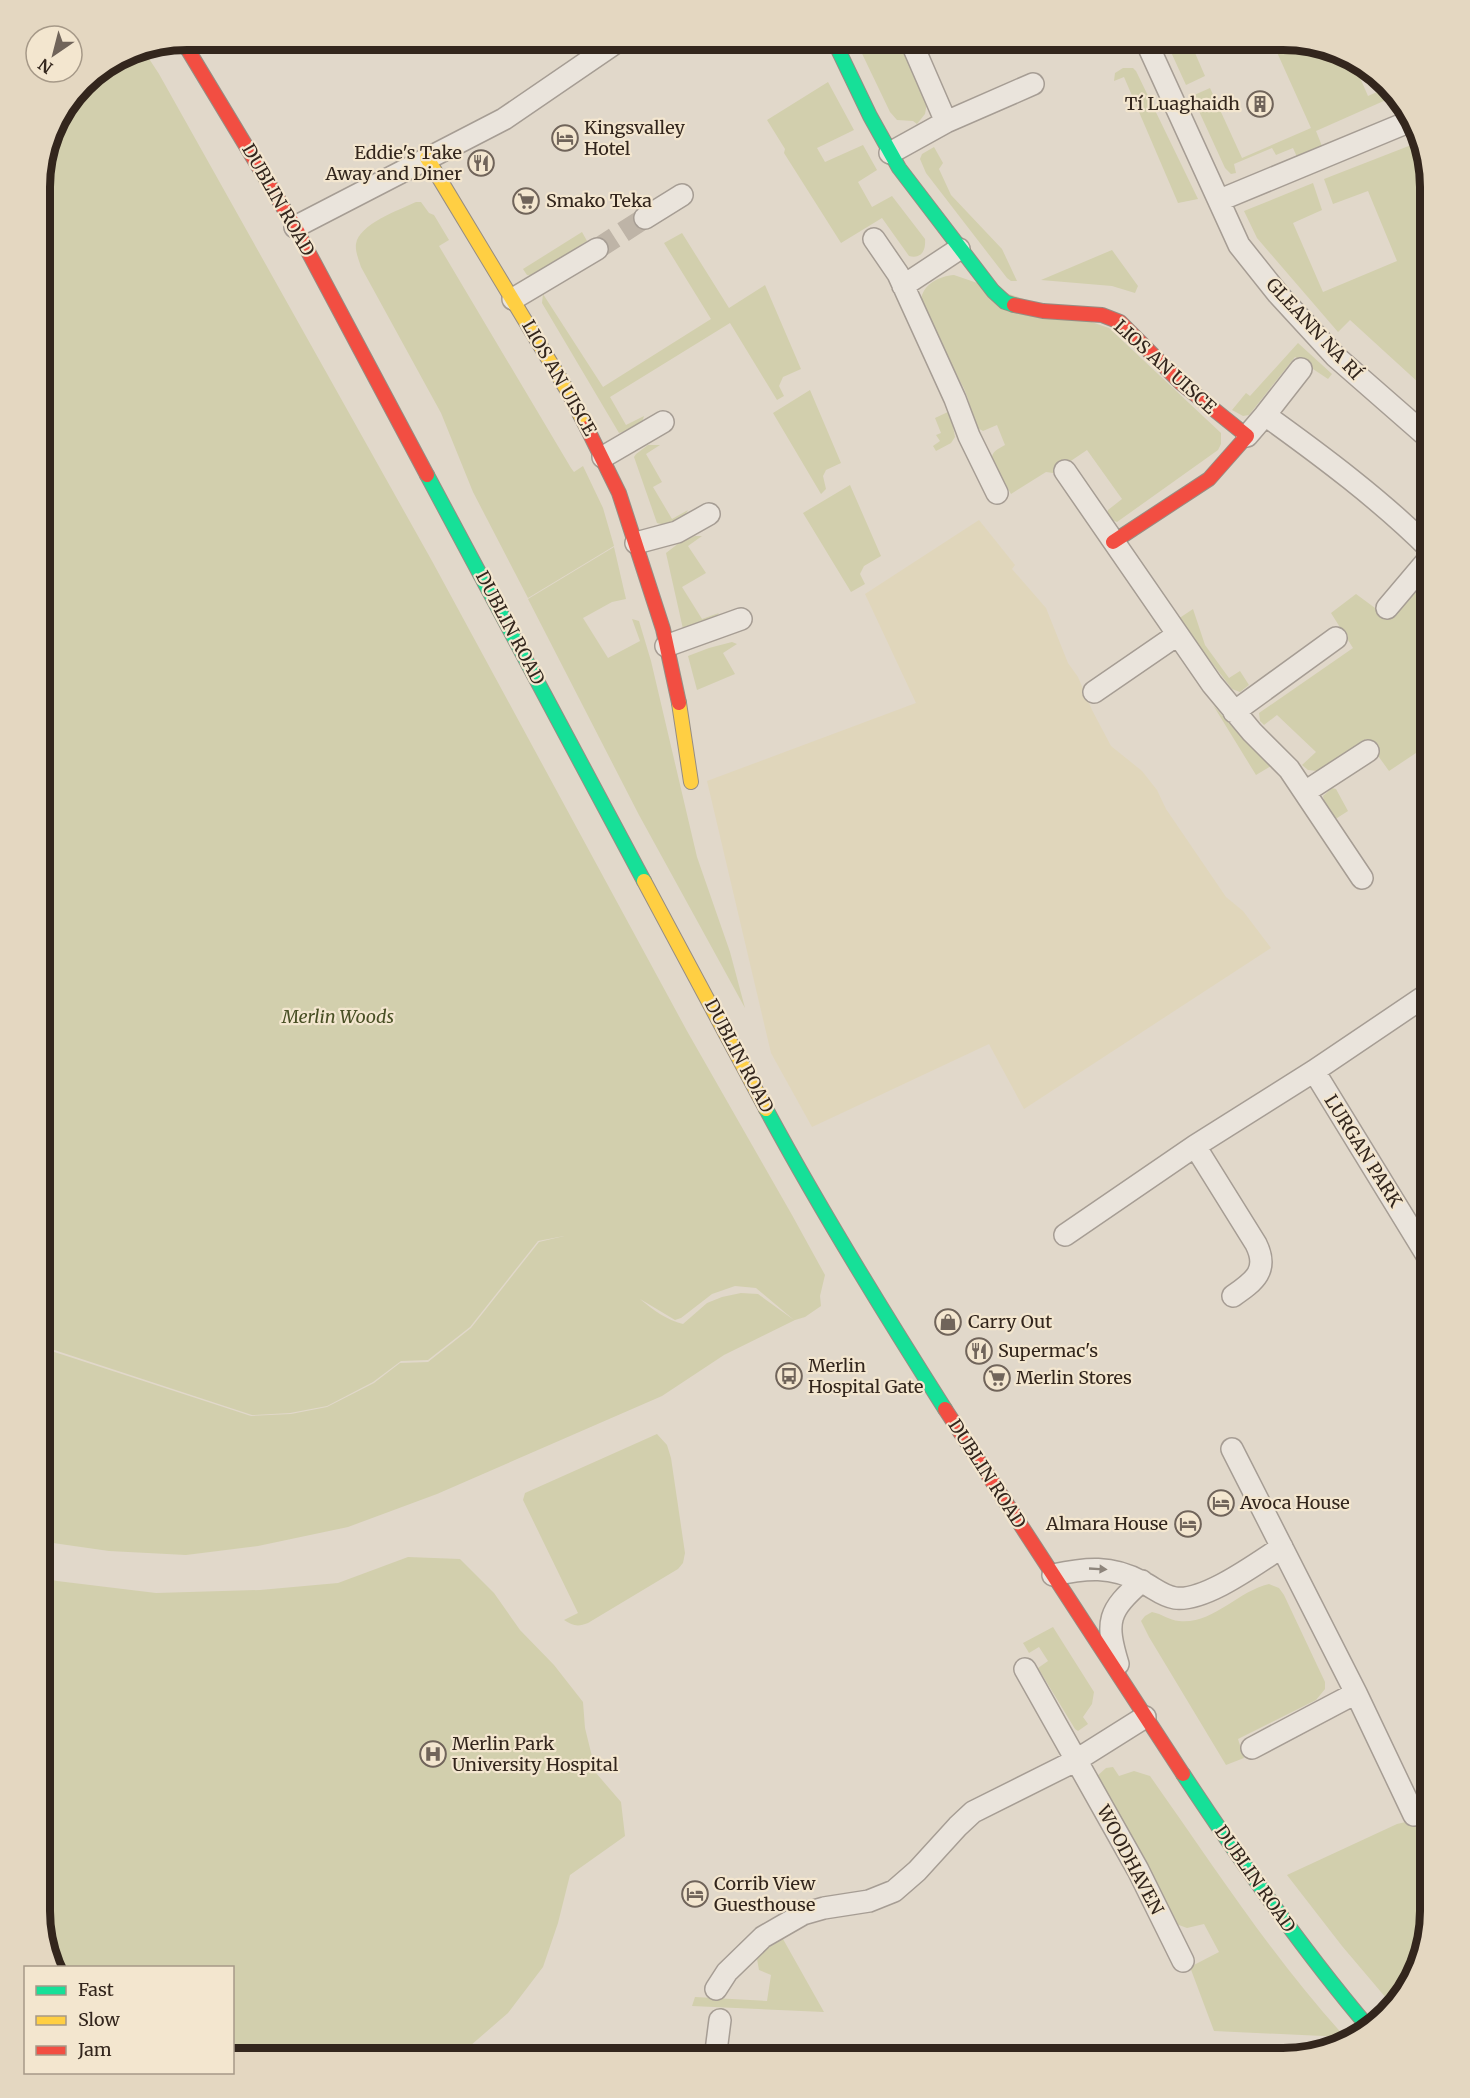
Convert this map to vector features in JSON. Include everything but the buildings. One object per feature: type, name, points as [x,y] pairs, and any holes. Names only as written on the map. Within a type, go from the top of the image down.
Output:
[{"type":"main road","name":"DUBLIN ROAD","points":[[188,50],[295,227],[794,1159],[886,1316],[1123,1684],[1282,1920],[1363,2022]]},
{"type":"main road","name":"LIOS AN UISCE","points":[[838,50],[890,153],[908,182],[993,291],[1005,302],[1029,309],[1102,315],[1120,322],[1181,383],[1247,436]]},
{"type":"main road","name":"LIOS AN UISCE","points":[[428,158],[567,390],[603,457],[636,543],[666,646],[678,695],[691,782]]},
{"type":"main road","points":[[1113,542],[1209,479],[1226,463],[1247,436]]},
{"type":"street","points":[[295,227],[504,119],[605,50]]},
{"type":"street","points":[[915,50],[946,122]]},
{"type":"street","name":"GLEANN NA RÍ","points":[[1150,50],[1239,245],[1335,356],[1420,430]]},
{"type":"street","points":[[890,153],[946,122],[1033,84]]},
{"type":"street","points":[[1220,200],[1405,123]]},
{"type":"street","points":[[645,218],[682,195]]},
{"type":"street","points":[[874,239],[898,274],[955,399],[969,436],[997,493]]},
{"type":"street","name":"LIOS AN UISCE","points":[[513,299],[597,249]]},
{"type":"street","points":[[903,286],[959,249]]},
{"type":"street","points":[[1247,436],[1301,369]]},
{"type":"street","points":[[1264,415],[1324,459],[1391,513],[1420,540]]},
{"type":"street","name":"LIOS AN UISCE","points":[[603,457],[663,422]]},
{"type":"street","points":[[1065,471],[1176,635],[1234,712],[1282,762],[1305,792],[1362,878]]},
{"type":"street","points":[[636,543],[677,532],[708,514]]},
{"type":"street","points":[[1387,608],[1420,569]]},
{"type":"street","points":[[666,646],[741,619]]},
{"type":"street","points":[[1094,692],[1176,635]]},
{"type":"street","points":[[1234,712],[1336,638]]},
{"type":"street","points":[[1305,792],[1368,751]]},
{"type":"street","points":[[1065,1235],[1195,1146],[1314,1071],[1420,999]]},
{"type":"street","name":"LURGAN PARK","points":[[1314,1071],[1420,1244]]},
{"type":"street","points":[[1195,1146],[1256,1244],[1263,1260],[1254,1280],[1233,1296]]},
{"type":"street","points":[[1232,1449],[1356,1694],[1414,1815]]},
{"type":"street","points":[[1053,1575],[1084,1569],[1113,1570],[1142,1581],[1162,1594],[1176,1598],[1194,1596],[1217,1587],[1282,1547]]},
{"type":"street","points":[[1123,1684],[1112,1643],[1112,1619],[1121,1599],[1142,1581]]},
{"type":"street","name":"WOODHAVEN","points":[[1025,1669],[1138,1870],[1183,1961]]},
{"type":"street","points":[[1252,1748],[1356,1694]]},
{"type":"street","points":[[716,1989],[727,1972],[763,1937],[803,1914],[824,1908],[869,1901],[894,1891],[917,1871],[973,1812],[1075,1761],[1145,1717]]},
{"type":"street","points":[[717,2048],[720,2020]]},
{"type":"shaded area","points":[[979,520],[1015,565],[1012,569],[1046,608],[1068,663],[1078,677],[1111,746],[1142,771],[1157,790],[1166,809],[1226,897],[1243,911],[1271,948],[1024,1109],[989,1044],[812,1127],[771,1053],[707,781],[916,703],[865,594]]},
{"type":"green space","points":[[860,50],[904,50],[927,103],[925,114],[917,124],[913,121],[897,120],[890,112]]},
{"type":"green space","points":[[1170,50],[1194,50],[1205,76],[1186,85]]},
{"type":"green space","points":[[1276,50],[1310,52],[1336,60],[1357,72],[1368,96],[1380,90],[1388,99],[1316,131],[1322,146],[1297,157],[1293,148],[1276,155],[1272,148],[1234,164],[1236,173],[1231,174],[1225,168],[1192,96],[1210,88],[1242,158],[1311,128]]},
{"type":"green space","name":"Merlin Woods","points":[[147,56],[432,561],[687,1031],[825,1275],[820,1296],[821,1306],[805,1317],[724,1355],[662,1396],[437,1494],[348,1527],[258,1546],[186,1555],[109,1551],[50,1543],[50,1351],[251,1416],[291,1414],[327,1407],[374,1383],[400,1363],[428,1362],[471,1328],[539,1242],[564,1236],[538,1241],[470,1327],[428,1360],[401,1361],[373,1382],[327,1406],[290,1413],[252,1415],[50,1349],[50,178],[54,151],[60,134],[78,103],[110,73]],"holes":[[[735,1286],[756,1288],[794,1320],[758,1294],[741,1293],[722,1297],[707,1303],[683,1324],[660,1314],[640,1299],[675,1320],[681,1318],[712,1294]]]},
{"type":"green space","points":[[1123,68],[1133,68],[1136,71],[1198,199],[1178,203],[1124,77],[1114,81],[1115,73]]},
{"type":"green space","points":[[828,82],[854,130],[817,148],[825,162],[863,145],[877,170],[858,182],[872,207],[892,196],[925,239],[925,247],[920,255],[909,256],[882,218],[841,243],[784,153],[785,149],[767,120]]},
{"type":"green space","points":[[1414,144],[1420,187],[1420,384],[1350,320],[1338,332],[1257,238],[1244,211],[1313,183],[1322,210],[1293,223],[1323,292],[1397,261],[1368,191],[1333,204],[1324,179]]},
{"type":"green space","points":[[934,147],[943,163],[939,169],[951,195],[1002,249],[1017,281],[1007,278],[926,173],[920,159],[922,154]]},
{"type":"green space","points":[[416,202],[421,202],[429,213],[434,215],[449,240],[439,246],[571,468],[574,472],[583,466],[603,508],[614,546],[528,598],[473,492],[441,413],[357,256],[356,244],[364,230],[381,218]]},
{"type":"green space","points":[[582,232],[587,241],[533,276],[527,275],[523,269]]},
{"type":"green space","points":[[682,233],[729,308],[765,285],[801,369],[783,377],[779,386],[784,396],[777,400],[730,323],[610,397],[626,425],[644,416],[638,426],[619,433],[542,303],[543,294],[603,387],[711,319],[664,243]]},
{"type":"green space","points":[[1112,250],[1138,286],[1135,293],[1112,286],[1041,280]]},
{"type":"green space","points":[[954,275],[1109,328],[1221,433],[1221,444],[1218,450],[1117,522],[1107,514],[1108,510],[1122,499],[1087,450],[1053,473],[1046,472],[1011,494],[992,461],[994,453],[1005,445],[997,425],[983,431],[976,427],[964,388],[934,336],[922,307],[923,294],[930,284]]},
{"type":"green space","points":[[1298,343],[1332,374],[1328,379],[1295,357],[1249,415],[1243,416],[1232,410],[1246,393],[1250,396]]},
{"type":"green space","points":[[810,390],[841,463],[826,470],[823,476],[826,489],[821,494],[773,413]]},
{"type":"green space","points":[[950,411],[955,437],[951,443],[936,451],[933,446],[940,441],[936,435],[941,433],[935,418]]},
{"type":"green space","points":[[648,445],[660,445],[646,454],[662,482],[653,487],[672,519],[688,510],[683,517],[671,524],[657,523],[634,457]]},
{"type":"green space","points":[[850,485],[881,556],[864,566],[860,574],[865,584],[851,592],[803,513]]},
{"type":"green space","points":[[695,536],[702,536],[688,546],[706,573],[682,587],[702,619],[719,613],[712,621],[683,629],[666,553],[679,543]]},
{"type":"green space","points":[[614,547],[626,599],[612,602],[583,618],[608,658],[640,641],[632,619],[639,621],[651,661],[697,857],[730,952],[745,1008],[639,815],[528,599]]},
{"type":"green space","points":[[1420,583],[1420,750],[1389,771],[1366,739],[1317,771],[1308,770],[1302,765],[1316,752],[1277,715],[1264,725],[1260,721],[1259,713],[1353,648],[1331,613],[1356,594],[1390,619]]},
{"type":"green space","points":[[1193,609],[1205,645],[1229,678],[1240,671],[1249,685],[1240,692],[1232,689],[1178,619]]},
{"type":"green space","points":[[732,642],[737,644],[723,653],[735,674],[697,690],[688,656]]},
{"type":"green space","points":[[1213,705],[1244,740],[1271,766],[1256,775]]},
{"type":"green space","points":[[1332,788],[1336,789],[1348,811],[1334,820],[1325,805],[1323,796]]},
{"type":"green space","points":[[657,1434],[667,1445],[671,1458],[685,1553],[683,1563],[678,1569],[588,1623],[570,1624],[564,1620],[578,1613],[523,1500],[525,1493]]},
{"type":"green space","points":[[408,1557],[460,1559],[494,1593],[520,1630],[554,1665],[583,1702],[585,1728],[596,1773],[621,1802],[625,1836],[570,1875],[558,1923],[543,1967],[508,2013],[468,2048],[234,2048],[234,1966],[61,1966],[54,1947],[50,1911],[50,1579],[156,1593],[260,1590],[338,1583]]},
{"type":"green space","points":[[1269,1584],[1279,1588],[1284,1595],[1325,1682],[1325,1689],[1316,1700],[1238,1739],[1244,1758],[1226,1765],[1141,1621],[1152,1612],[1179,1621],[1203,1618],[1246,1593]]},
{"type":"green space","points":[[1053,1627],[1094,1692],[1092,1704],[1083,1717],[1088,1724],[1078,1731],[1038,1668],[1048,1661],[1039,1647],[1029,1653],[1023,1643]]},
{"type":"green space","points":[[1113,1767],[1119,1776],[1134,1771],[1150,1776],[1268,1943],[1343,2035],[1339,2037],[1214,2031],[1190,1967],[1219,1952],[1204,1924],[1187,1928],[1176,1924],[1096,1777],[1106,1768]]},
{"type":"green space","points":[[1420,1819],[1420,1911],[1416,1947],[1410,1964],[1388,2000],[1287,1875],[1397,1824]]},
{"type":"green space","points":[[783,1939],[824,2012],[692,2006],[695,1997],[767,2001],[771,1975],[759,1970],[757,1959],[765,1950]]},
{"type":"tunnel","points":[[597,249],[645,218]]},
{"type":"traffic: fast","points":[[838,50],[870,116],[899,168],[993,291],[1005,302],[1014,305]]},
{"type":"traffic: fast","points":[[427,475],[644,881]]},
{"type":"traffic: fast","points":[[766,1109],[852,1260],[945,1409]]},
{"type":"traffic: fast","points":[[1183,1774],[1272,1904],[1364,2022]]},
{"type":"traffic: slow","points":[[427,158],[567,390],[587,428]]},
{"type":"traffic: slow","points":[[679,703],[691,782]]},
{"type":"traffic: slow","points":[[644,881],[766,1109]]},
{"type":"traffic: jam","points":[[188,50],[295,227],[427,475]]},
{"type":"traffic: jam","points":[[1014,305],[1043,311],[1102,315],[1120,322],[1181,383],[1247,436],[1209,479],[1113,542]]},
{"type":"traffic: jam","points":[[587,428],[619,493],[663,629],[679,703]]},
{"type":"traffic: jam","points":[[945,1409],[1183,1774]]},
{"type":"place","name":"Tí Luaghaidh","points":[[1260,104]]},
{"type":"place","name":"Kingsvalley Hotel","points":[[565,138]]},
{"type":"place","name":"Eddie's Take Away and Diner","points":[[481,163]]},
{"type":"place","name":"Smako Teka","points":[[526,201]]},
{"type":"place","name":"Carry Out","points":[[948,1322]]},
{"type":"place","name":"Supermac's","points":[[979,1351]]},
{"type":"place","name":"Merlin Hospital Gate","points":[[789,1376]]},
{"type":"place","name":"Merlin Stores","points":[[997,1378]]},
{"type":"place","name":"Avoca House","points":[[1221,1503]]},
{"type":"place","name":"Almara House","points":[[1188,1524]]},
{"type":"place","name":"Merlin Park University Hospital","points":[[433,1754]]},
{"type":"place","name":"Corrib View Guesthouse","points":[[695,1894]]}]
